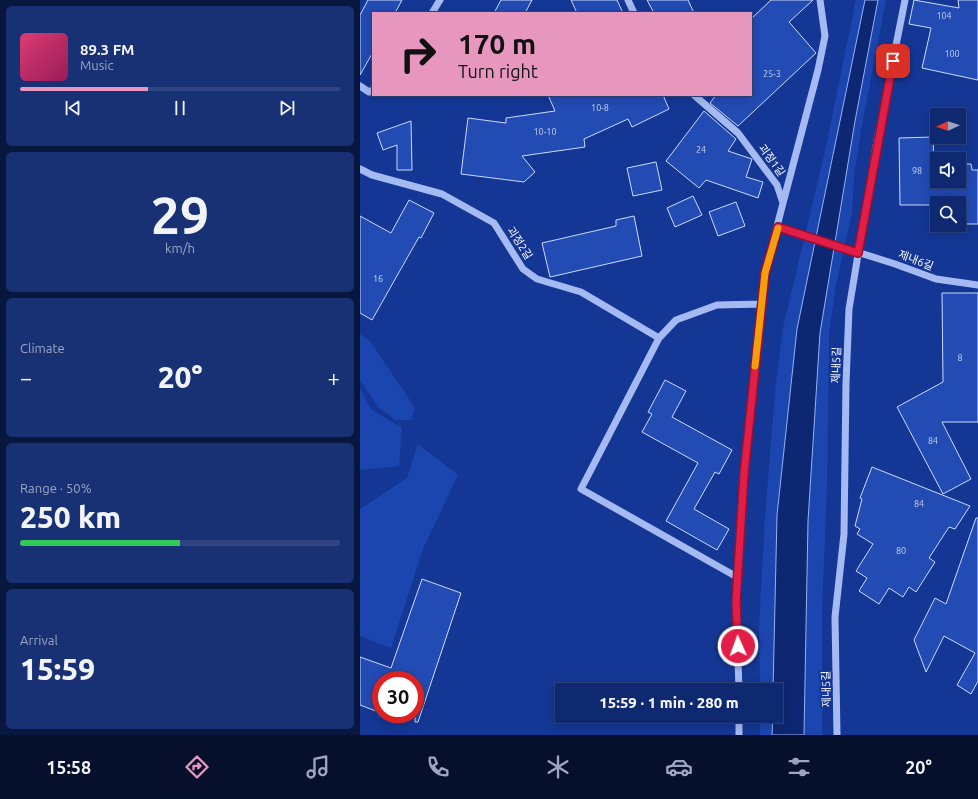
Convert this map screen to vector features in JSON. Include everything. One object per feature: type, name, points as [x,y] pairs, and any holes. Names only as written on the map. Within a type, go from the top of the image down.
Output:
[{"type":"street","points":[[433,12],[440,0]]},
{"type":"street","points":[[628,0],[634,12]]},
{"type":"street","points":[[739,683],[736,602],[737,577],[744,474],[765,273],[818,70],[825,36],[820,0]]},
{"type":"street","name":"제내5길","points":[[837,735],[835,617],[844,534],[846,383],[849,309],[876,146],[905,0]]},
{"type":"street","points":[[360,86],[370,92],[372,91]]},
{"type":"street","name":"괴정1길","points":[[695,96],[738,133],[777,185],[783,203]]},
{"type":"street","name":"괴정2길","points":[[360,169],[372,175],[442,194],[494,223],[523,269],[537,279],[581,292],[659,338]]},
{"type":"street","name":"제내6길","points":[[778,227],[796,231],[936,279],[978,285]]},
{"type":"street","points":[[737,577],[581,489],[659,338],[676,320],[717,305],[762,304]]},
{"type":"street","points":[[739,723],[739,735]]},
{"type":"shaded area","points":[[856,0],[865,0],[797,329],[777,515],[773,683],[760,683],[759,626],[765,518],[775,392],[783,328],[825,151]]},
{"type":"shaded area","points":[[865,0],[878,0],[855,121],[820,333],[808,521],[804,735],[772,735],[773,723],[783,723],[783,683],[773,683],[777,515],[797,329]]},
{"type":"shaded area","points":[[878,0],[886,0],[861,130],[854,176],[852,212],[836,285],[829,333],[827,485],[822,610],[822,735],[804,735],[808,521],[820,333],[855,121]]},
{"type":"shaded area","points":[[360,334],[370,341],[415,408],[411,420],[396,420],[379,408],[360,380]]},
{"type":"shaded area","points":[[360,389],[371,409],[402,428],[399,466],[360,470]]},
{"type":"shaded area","points":[[418,444],[458,475],[423,549],[391,648],[360,636],[360,509],[407,478]]},
{"type":"shaded area","points":[[760,723],[773,723],[772,735],[760,735]]},
{"type":"building","points":[[368,0],[402,0],[396,12],[372,12],[372,54],[360,75],[360,15]]},
{"type":"building","points":[[501,0],[532,0],[526,12],[495,12]]},
{"type":"building","points":[[571,0],[617,0],[623,12],[577,12]]},
{"type":"building","points":[[647,0],[688,0],[694,12],[653,12]]},
{"type":"building","points":[[771,0],[813,0],[789,22],[816,53],[738,126],[710,103],[715,96],[752,96],[752,18]]},
{"type":"building","points":[[914,0],[959,8],[958,0],[978,0],[978,80],[922,68],[931,28],[909,24]]},
{"type":"building","points":[[548,96],[663,96],[669,109],[632,127],[628,119],[584,139],[585,147],[522,156],[535,172],[524,182],[461,174],[468,118],[506,123],[506,118],[555,111]]},
{"type":"building","points":[[704,111],[736,139],[728,151],[752,159],[746,177],[763,182],[758,198],[706,180],[699,188],[666,161]]},
{"type":"building","points":[[411,121],[412,170],[397,170],[397,145],[383,150],[377,133]]},
{"type":"building","points":[[930,137],[930,144],[933,144],[934,152],[930,152],[930,188],[966,188],[966,164],[971,164],[972,170],[978,170],[978,224],[966,224],[966,196],[930,196],[930,205],[900,205],[899,138]]},
{"type":"building","points":[[656,162],[662,190],[633,196],[627,168]]},
{"type":"building","points":[[693,196],[702,215],[675,227],[667,208]]},
{"type":"building","points":[[409,200],[434,213],[421,238],[419,237],[372,320],[360,313],[360,216],[391,233]]},
{"type":"building","points":[[736,202],[745,226],[718,236],[709,212]]},
{"type":"building","points":[[634,216],[642,256],[550,277],[542,243],[616,226],[616,220]]},
{"type":"building","points":[[942,293],[978,293],[978,422],[942,422],[971,479],[943,494],[897,407],[943,382]]},
{"type":"building","points":[[665,380],[686,391],[672,417],[732,450],[719,474],[715,472],[694,509],[729,529],[717,550],[666,521],[698,463],[642,432],[652,414],[648,412]]},
{"type":"building","points":[[872,467],[970,506],[955,529],[949,527],[929,558],[935,562],[916,592],[909,587],[903,597],[889,588],[879,604],[859,591],[867,578],[856,571],[873,544],[857,534],[860,529],[855,526],[862,499],[860,498]]},
{"type":"building","points":[[976,518],[978,518],[978,681],[971,694],[957,685],[975,653],[944,636],[926,672],[914,640],[935,598],[946,604]]},
{"type":"building","points":[[422,579],[461,593],[424,704],[424,671],[372,671],[372,710],[360,705],[360,657],[391,668]]},
{"type":"slow traffic","points":[[755,366],[765,273],[778,228]]},
{"type":"route","points":[[738,646],[736,602],[744,474],[765,273],[778,227],[796,231],[858,253],[876,146],[893,61]]}]
